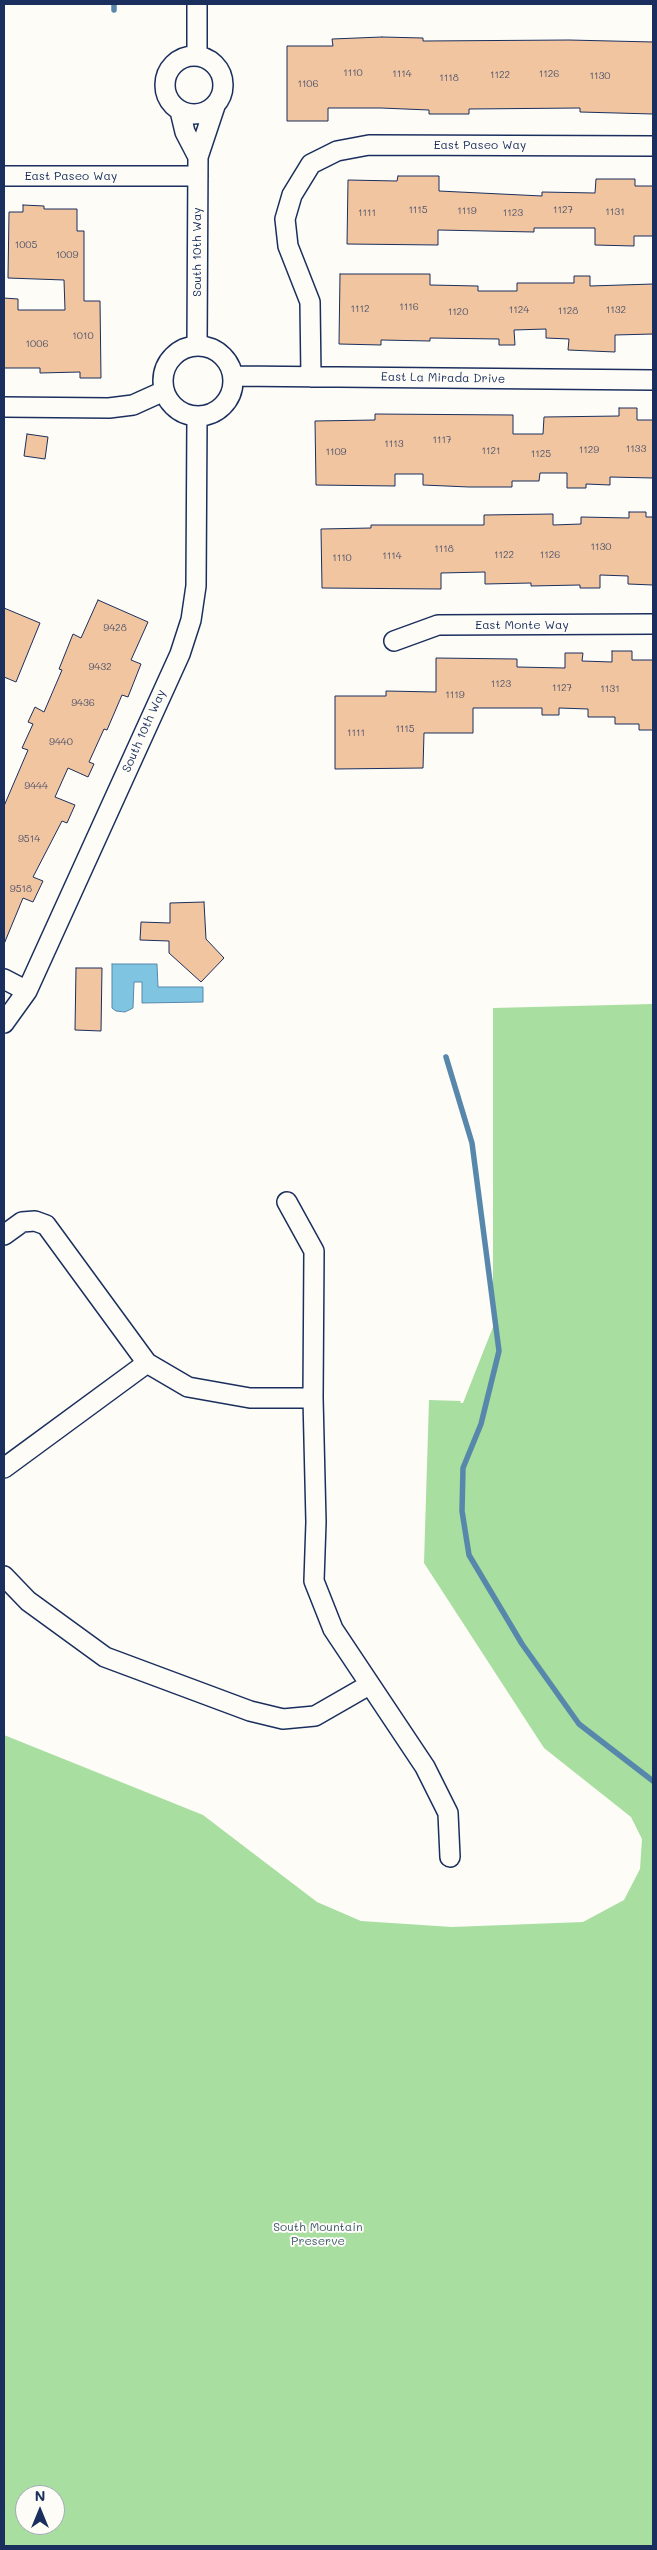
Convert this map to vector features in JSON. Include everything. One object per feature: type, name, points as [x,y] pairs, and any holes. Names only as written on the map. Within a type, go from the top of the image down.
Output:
[{"type":"street","points":[[197,4],[197,56]]},
{"type":"street","name":"South 10th Way","points":[[197,346],[198,157],[215,106],[223,92],[222,76],[212,62],[197,56],[181,59],[169,69],[164,85],[168,100],[180,111],[185,132],[198,157]]},
{"type":"street","points":[[180,111],[187,114],[202,114],[215,106]]},
{"type":"street","name":"East Paseo Way","points":[[311,377],[310,302],[288,246],[286,219],[292,195],[311,164],[337,151],[369,145],[653,146]]},
{"type":"street","name":"East Paseo Way","points":[[4,176],[198,176]]},
{"type":"street","points":[[197,346],[207,347],[220,354],[230,366],[233,376],[230,396],[216,412],[197,416],[180,412],[168,399],[164,391],[164,370],[169,361],[182,350],[197,346]]},
{"type":"street","name":"East La Mirada Drive","points":[[233,376],[653,380]]},
{"type":"street","points":[[4,407],[109,408],[133,405],[164,391]]},
{"type":"street","name":"South 10th Way","points":[[4,1023],[27,990],[180,654],[191,620],[196,586],[197,416]]},
{"type":"street","name":"East Monte Way","points":[[394,641],[438,625],[653,624]]},
{"type":"street","points":[[4,979],[27,990]]},
{"type":"street","points":[[287,1202],[314,1251],[316,1522],[314,1581],[333,1630],[424,1768],[448,1813],[450,1857]]},
{"type":"street","points":[[4,1236],[22,1222],[35,1221],[46,1225],[147,1363],[188,1388],[250,1398],[314,1398]]},
{"type":"street","points":[[4,1468],[147,1363]]},
{"type":"street","points":[[4,1576],[28,1602],[105,1657],[250,1710],[283,1720],[315,1716],[370,1685]]},
{"type":"green space","name":"South Mountain Preserve","points":[[653,1004],[653,2546],[4,2546],[4,1735],[203,1815],[317,1902],[361,1921],[452,1927],[583,1922],[624,1900],[640,1869],[642,1839],[631,1817],[544,1748],[424,1563],[429,1400],[461,1401],[460,1403],[463,1403],[493,1327],[493,1008]]},
{"type":"water","points":[[112,964],[157,964],[158,987],[203,987],[203,1002],[142,1003],[142,982],[134,982],[133,1008],[125,1012],[116,1011],[112,1008]]},
{"type":"building","points":[[423,38],[423,41],[569,40],[653,42],[653,114],[580,112],[580,108],[469,109],[469,114],[429,114],[429,110],[328,108],[328,121],[287,121],[287,46],[333,46],[332,39]]},
{"type":"building","points":[[398,176],[439,176],[439,191],[542,196],[542,192],[595,193],[596,179],[635,179],[635,186],[653,186],[653,236],[634,236],[634,246],[595,245],[595,228],[534,228],[534,232],[438,230],[438,245],[347,244],[348,180],[397,181]]},
{"type":"building","points":[[23,205],[44,206],[44,209],[77,209],[77,231],[84,231],[84,301],[100,301],[101,378],[80,378],[80,372],[40,373],[40,368],[4,368],[4,298],[18,299],[18,310],[65,310],[64,280],[8,278],[9,212],[23,212]]},
{"type":"building","points":[[340,274],[430,274],[430,285],[478,286],[478,291],[517,291],[517,283],[574,283],[574,276],[590,276],[590,286],[653,284],[653,334],[615,335],[615,352],[568,350],[569,339],[546,338],[546,329],[514,330],[515,345],[499,345],[499,339],[430,338],[430,341],[381,340],[381,345],[339,344]]},
{"type":"building","points":[[619,408],[637,408],[637,420],[653,420],[653,478],[610,477],[610,485],[586,484],[586,488],[567,488],[567,473],[540,473],[539,481],[512,481],[512,487],[469,487],[423,485],[423,474],[395,474],[395,486],[316,485],[315,421],[375,420],[375,414],[513,415],[513,434],[543,434],[544,417],[619,416]]},
{"type":"building","points":[[27,434],[48,437],[45,459],[24,456]]},
{"type":"building","points":[[629,512],[646,512],[646,517],[653,517],[653,585],[628,584],[628,576],[600,575],[600,588],[580,588],[580,585],[531,586],[531,583],[485,584],[485,572],[441,573],[441,589],[322,588],[321,529],[371,528],[371,525],[484,525],[484,515],[553,514],[553,525],[581,524],[581,517],[629,518]]},
{"type":"building","points":[[98,600],[148,622],[131,660],[141,664],[128,697],[122,695],[107,730],[104,729],[89,762],[94,764],[88,777],[68,768],[55,797],[75,805],[67,823],[62,821],[33,877],[43,881],[33,902],[23,898],[4,944],[4,806],[28,750],[22,748],[33,724],[28,722],[35,707],[44,712],[62,670],[59,669],[73,634],[81,638]]},
{"type":"building","points":[[4,608],[40,623],[16,682],[4,677]]},
{"type":"building","points":[[612,651],[632,651],[632,660],[653,660],[653,730],[639,730],[639,724],[615,724],[615,717],[588,717],[588,709],[559,708],[559,715],[542,715],[542,708],[473,708],[473,733],[424,733],[423,768],[335,769],[335,696],[386,696],[386,691],[436,692],[436,658],[517,659],[517,667],[565,668],[565,653],[583,653],[582,661],[612,662]]},
{"type":"building","points":[[204,902],[206,939],[224,958],[201,982],[169,953],[169,941],[140,940],[141,922],[170,923],[170,903]]},
{"type":"building","points":[[76,968],[102,968],[101,1031],[75,1030]]},
{"type":"waterway","points":[[114,4],[114,10]]},
{"type":"waterway","points":[[446,1057],[472,1143],[499,1351],[481,1424],[463,1468],[462,1511],[469,1555],[522,1644],[579,1724],[653,1781]]}]
